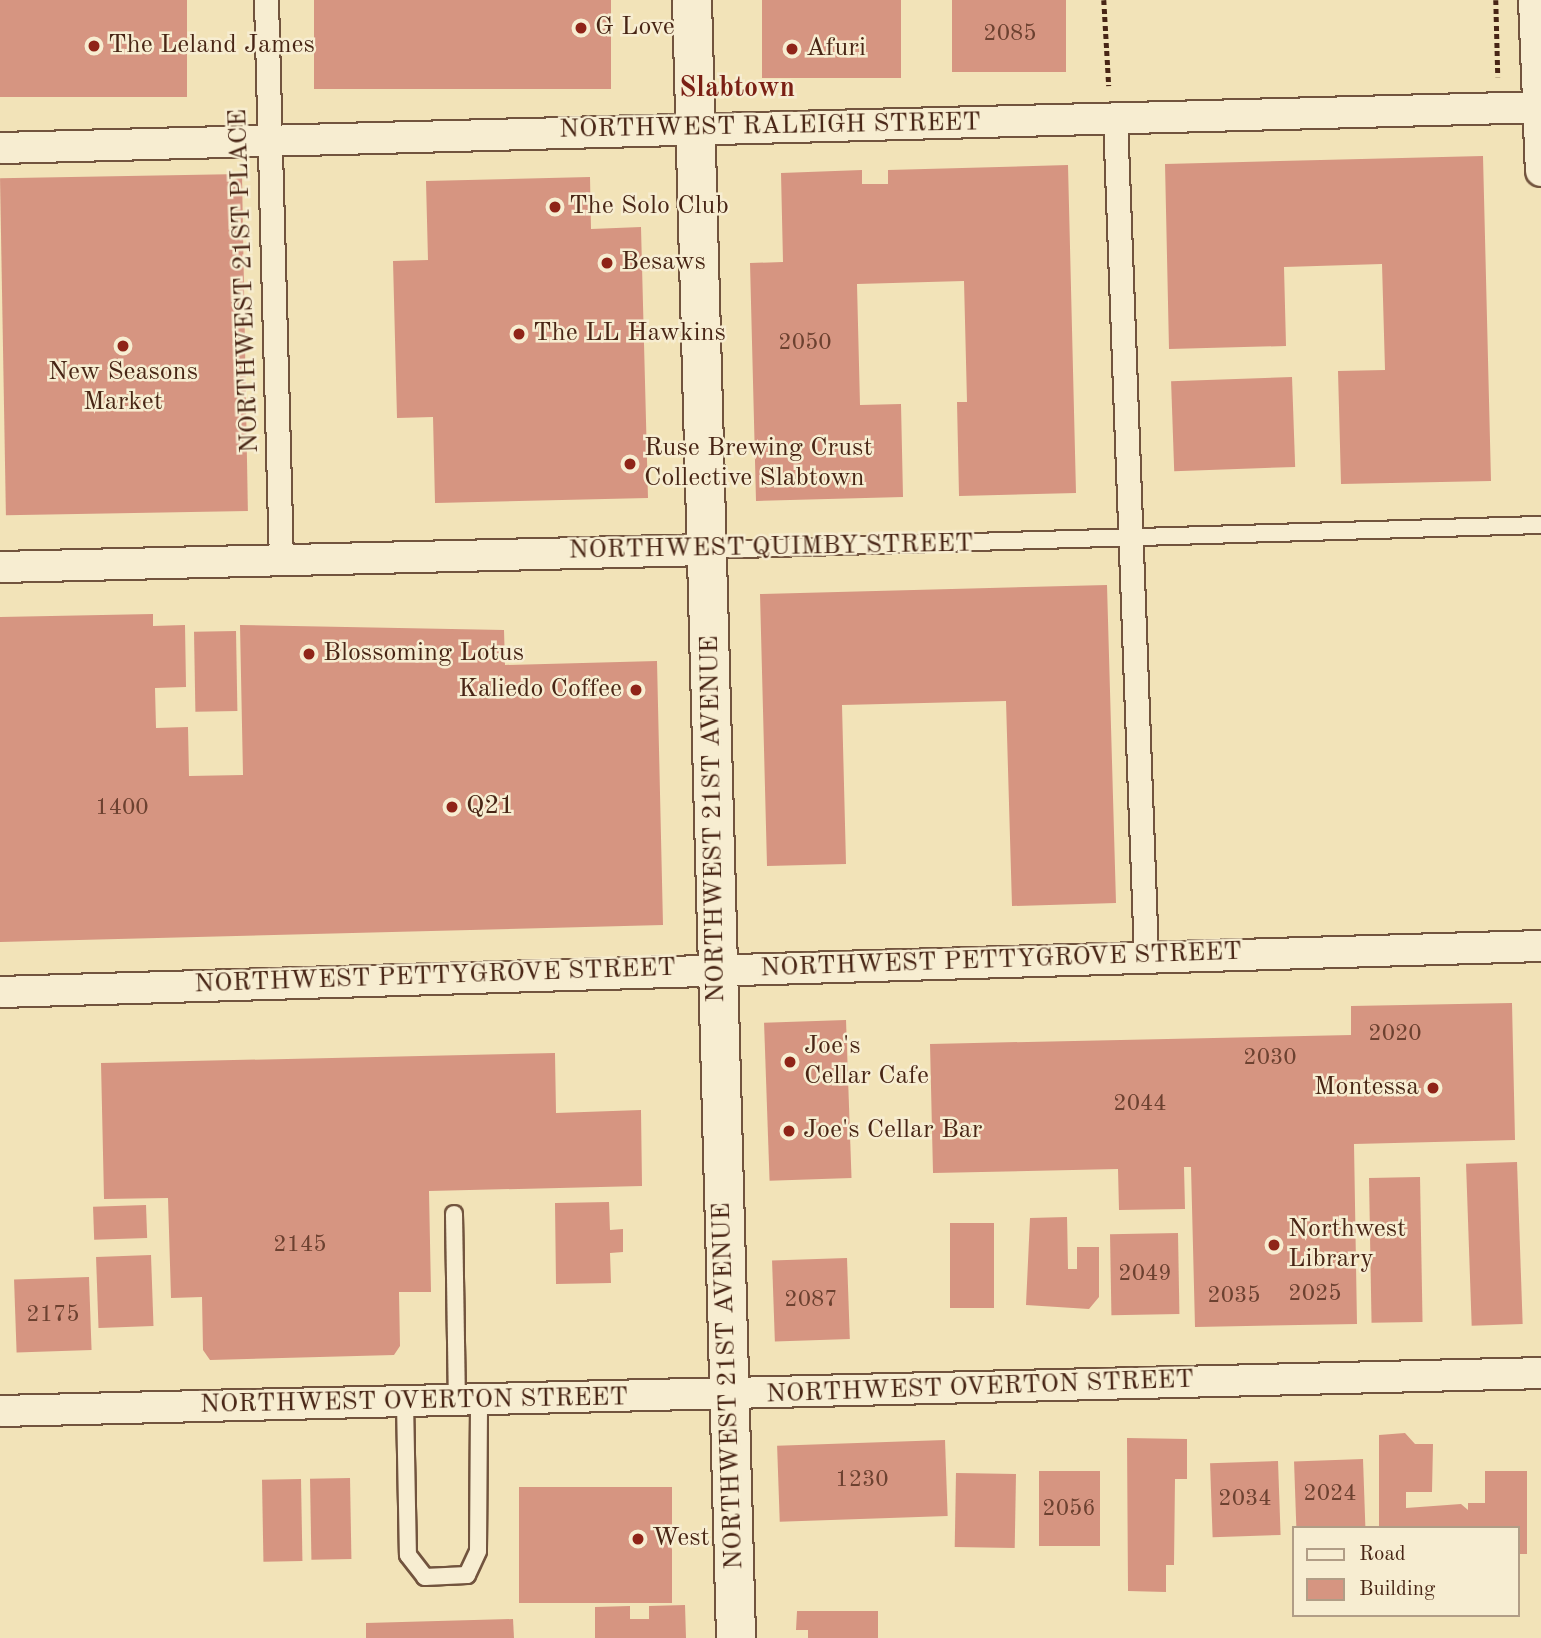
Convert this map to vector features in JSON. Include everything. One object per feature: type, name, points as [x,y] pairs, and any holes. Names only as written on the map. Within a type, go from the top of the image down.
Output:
[{"type":"street","name":"NORTHWEST 21ST PLACE","points":[[266,0],[281,560]]},
{"type":"street","name":"NORTHWEST 21ST AVENUE","points":[[692,0],[736,1638]]},
{"type":"street","points":[[1535,0],[1541,171]]},
{"type":"street","name":"NORTHWEST RALEIGH STREET","points":[[0,148],[1539,107]]},
{"type":"street","points":[[1115,118],[1146,957]]},
{"type":"street","name":"NORTHWEST QUIMBY STREET","points":[[0,567],[707,550]]},
{"type":"street","name":"NORTHWEST PETTYGROVE STREET","points":[[0,992],[717,968],[1541,946]]},
{"type":"street","name":"NORTHWEST OVERTON STREET","points":[[0,1411],[1541,1373]]},
{"type":"lane","name":"NORTHWEST QUIMBY STREET","points":[[707,550],[1131,540],[1541,525]]},
{"type":"lane","points":[[405,1402],[408,1555],[425,1577],[467,1575],[478,1550],[454,1214]]},
{"type":"path","points":[[1104,0],[1105,66],[1115,118]]},
{"type":"path","points":[[1496,0],[1498,87]]},
{"type":"building","name":"The Leland James","points":[[0,0],[187,0],[187,97],[0,97]]},
{"type":"building","points":[[314,0],[611,0],[611,89],[314,89]]},
{"type":"building","points":[[762,0],[901,0],[901,78],[762,78]]},
{"type":"building","points":[[952,0],[1066,0],[1066,72],[952,72]]},
{"type":"building","points":[[1483,156],[1491,481],[1341,484],[1338,371],[1385,370],[1382,264],[1284,267],[1286,346],[1169,349],[1165,164]]},
{"type":"building","points":[[1068,165],[1076,493],[959,496],[957,402],[967,402],[964,281],[857,284],[860,405],[901,404],[903,497],[756,501],[750,263],[783,262],[781,173],[862,170],[862,184],[888,184],[888,170]]},
{"type":"building","name":"New Seasons Market","points":[[242,174],[248,511],[6,515],[0,178]]},
{"type":"building","name":"The LL Hawkins","points":[[590,177],[591,229],[641,227],[648,498],[435,503],[433,417],[397,418],[393,261],[428,260],[426,181]]},
{"type":"building","points":[[1292,377],[1295,467],[1174,471],[1171,381]]},
{"type":"building","points":[[1107,585],[1116,903],[1012,906],[1006,701],[842,705],[846,864],[767,866],[760,594]]},
{"type":"building","name":"Q21","points":[[153,614],[153,626],[185,625],[186,687],[155,688],[156,728],[188,727],[189,776],[243,775],[240,625],[504,630],[505,665],[657,661],[663,925],[0,942],[0,617]]},
{"type":"building","points":[[236,631],[237,711],[195,712],[194,632]]},
{"type":"building","points":[[1512,1003],[1515,1140],[1354,1144],[1357,1324],[1195,1327],[1191,1167],[1184,1167],[1185,1209],[1119,1210],[1118,1169],[933,1173],[930,1044],[1351,1035],[1351,1006]]},
{"type":"building","points":[[846,1020],[852,1178],[770,1181],[764,1023]]},
{"type":"building","points":[[555,1053],[556,1113],[641,1110],[642,1186],[429,1191],[431,1292],[399,1292],[400,1346],[394,1355],[210,1360],[203,1350],[202,1297],[171,1298],[168,1198],[104,1199],[101,1063]]},
{"type":"building","points":[[1517,1162],[1523,1324],[1472,1326],[1466,1164]]},
{"type":"building","points":[[1420,1177],[1423,1322],[1372,1323],[1369,1178]]},
{"type":"building","points":[[609,1202],[610,1230],[623,1229],[623,1252],[610,1253],[611,1283],[556,1284],[555,1203]]},
{"type":"building","points":[[146,1205],[147,1238],[94,1240],[93,1207]]},
{"type":"building","points":[[1067,1217],[1068,1269],[1077,1269],[1077,1247],[1099,1247],[1099,1297],[1089,1309],[1026,1305],[1030,1218]]},
{"type":"building","points":[[950,1223],[994,1223],[994,1308],[950,1308]]},
{"type":"building","points":[[1178,1233],[1179,1314],[1111,1315],[1110,1234]]},
{"type":"building","points":[[151,1255],[153,1326],[99,1328],[96,1257]]},
{"type":"building","points":[[847,1258],[850,1339],[775,1342],[772,1261]]},
{"type":"building","points":[[89,1277],[92,1350],[17,1353],[14,1280]]},
{"type":"building","points":[[1405,1433],[1415,1444],[1433,1444],[1432,1492],[1406,1492],[1406,1508],[1461,1504],[1468,1510],[1468,1503],[1485,1503],[1485,1471],[1527,1471],[1527,1554],[1520,1554],[1520,1526],[1379,1526],[1379,1435]]},
{"type":"building","points":[[1127,1438],[1187,1439],[1187,1479],[1175,1479],[1174,1565],[1166,1565],[1166,1592],[1128,1591]]},
{"type":"building","points":[[945,1440],[948,1516],[780,1522],[777,1446]]},
{"type":"building","points":[[1363,1459],[1365,1526],[1296,1526],[1294,1461]]},
{"type":"building","points":[[1278,1461],[1281,1535],[1213,1537],[1210,1463]]},
{"type":"building","points":[[1039,1471],[1100,1471],[1100,1546],[1039,1546]]},
{"type":"building","points":[[956,1473],[1016,1474],[1015,1548],[955,1547]]},
{"type":"building","points":[[350,1478],[351,1559],[311,1560],[310,1479]]},
{"type":"building","points":[[301,1479],[302,1561],[263,1562],[262,1480]]},
{"type":"building","points":[[519,1487],[672,1487],[672,1603],[519,1603]]},
{"type":"building","points":[[685,1605],[686,1638],[595,1638],[595,1607],[630,1606],[630,1619],[649,1619],[649,1606]]},
{"type":"building","points":[[797,1611],[878,1611],[878,1638],[808,1638],[808,1630],[796,1630]]},
{"type":"building","points":[[513,1619],[514,1638],[366,1638],[366,1623]]},
{"type":"place","name":"G Love","points":[[581,28]]},
{"type":"place","name":"The Leland James","points":[[94,46]]},
{"type":"place","name":"Afuri","points":[[792,49]]},
{"type":"place","name":"The Solo Club","points":[[555,207]]},
{"type":"place","name":"Besaws","points":[[607,263]]},
{"type":"place","name":"The LL Hawkins","points":[[519,334]]},
{"type":"place","name":"New Seasons Market","points":[[123,346]]},
{"type":"place","name":"Ruse Brewing Crust Collective Slabtown","points":[[630,464]]},
{"type":"place","name":"Blossoming Lotus","points":[[309,654]]},
{"type":"place","name":"Kaliedo Coffee","points":[[636,690]]},
{"type":"place","name":"Q21","points":[[452,807]]},
{"type":"place","name":"Joe's Cellar Cafe","points":[[790,1062]]},
{"type":"place","name":"Montessa","points":[[1433,1088]]},
{"type":"place","name":"Joe's Cellar Bar","points":[[789,1131]]},
{"type":"place","name":"Northwest Library","points":[[1274,1245]]},
{"type":"place","name":"West","points":[[638,1539]]},
{"type":"district","name":"Slabtown","points":[[737,89]]}]
